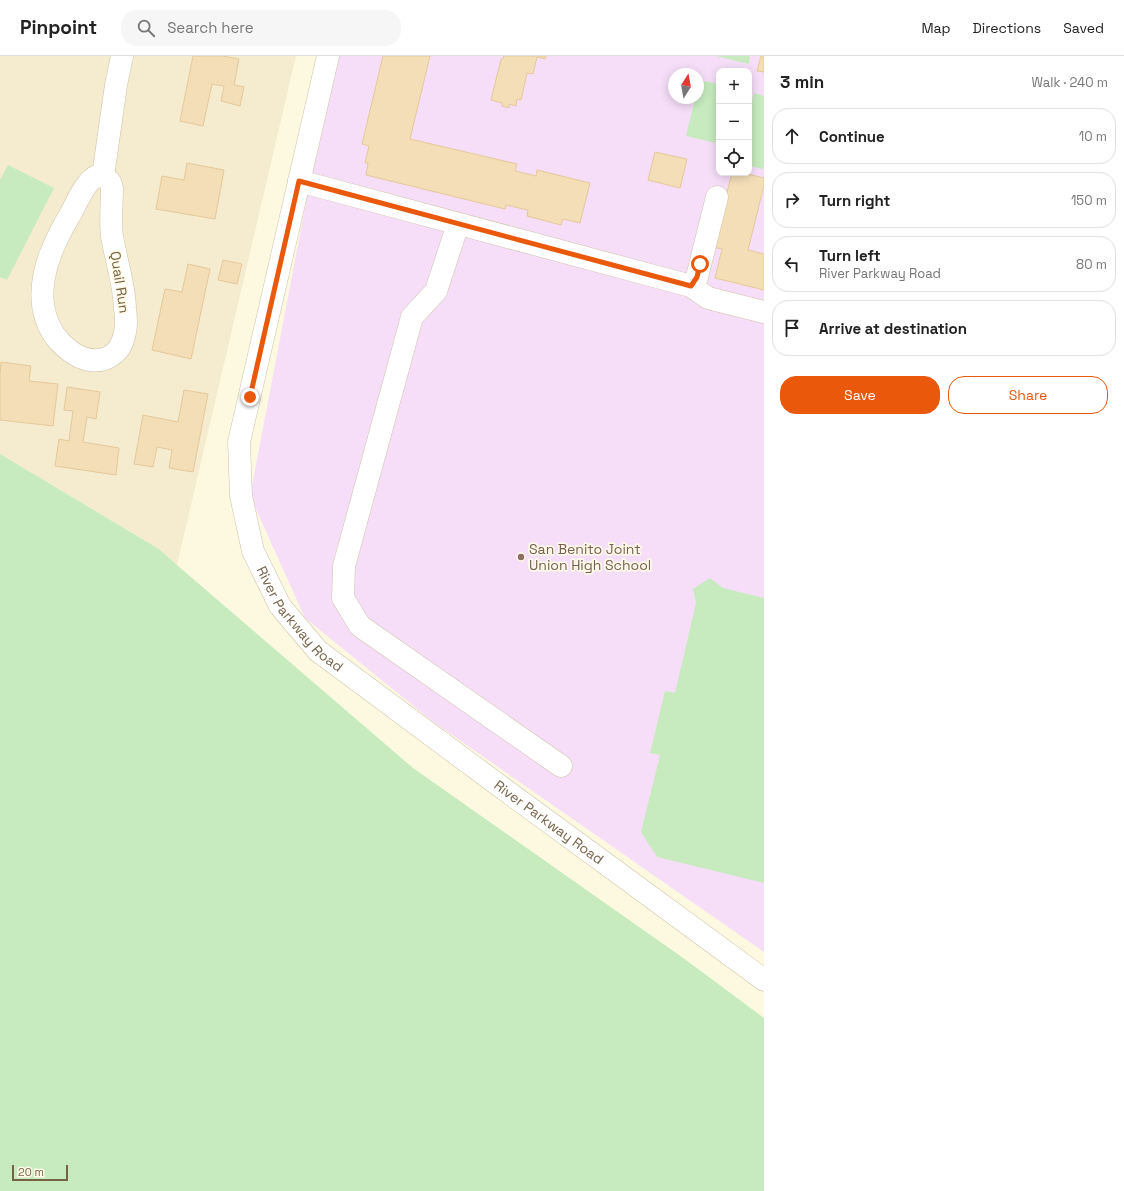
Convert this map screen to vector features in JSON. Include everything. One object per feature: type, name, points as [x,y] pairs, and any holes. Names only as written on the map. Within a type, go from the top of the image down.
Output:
[{"type":"street","points":[[103,176],[116,85],[122,56]]},
{"type":"street","name":"River Parkway Road","points":[[328,56],[239,442],[241,496],[253,551],[280,606],[318,651],[490,780],[764,980]]},
{"type":"street","name":"Quail Run","points":[[103,176],[110,182],[112,188],[112,235],[124,294],[126,320],[123,341],[119,349],[112,356],[104,360],[96,360],[80,357],[74,354],[60,342],[48,324],[43,306],[43,296],[45,273],[61,230],[88,182],[96,177],[103,176]]},
{"type":"street","points":[[299,181],[691,286],[721,309],[764,312]]},
{"type":"street","points":[[691,286],[697,277],[717,197]]},
{"type":"street","points":[[458,224],[436,291],[412,317],[344,566],[343,598],[360,626],[561,766]]},
{"type":"shaded area","points":[[0,56],[296,56],[177,565],[159,549],[0,454]]},
{"type":"shaded area","name":"San Benito Joint Union High School","points":[[334,56],[764,56],[764,952],[432,721],[305,618],[250,496]]},
{"type":"green space","points":[[716,56],[750,56],[749,64]]},
{"type":"green space","points":[[704,81],[716,83],[715,143],[686,136],[694,104],[704,104]]},
{"type":"green space","points":[[754,93],[764,96],[763,169],[752,167],[752,101]]},
{"type":"green space","points":[[8,165],[54,188],[7,280],[0,277],[0,180]]},
{"type":"green space","points":[[0,454],[159,549],[413,768],[686,960],[764,1018],[764,1191],[0,1191]]},
{"type":"green space","points":[[710,578],[723,588],[764,598],[764,883],[657,857],[641,832],[660,755],[650,753],[665,691],[675,693],[696,603],[693,589]]},
{"type":"building","points":[[193,56],[223,56],[239,59],[234,85],[244,87],[240,106],[221,101],[224,86],[212,84],[203,126],[180,121]]},
{"type":"building","points":[[383,56],[430,56],[410,139],[517,164],[515,171],[536,176],[537,170],[590,183],[580,223],[563,219],[561,225],[527,216],[528,210],[506,205],[505,209],[366,175],[368,163],[365,163],[369,146],[362,144]]},
{"type":"building","points":[[504,56],[546,56],[545,59],[537,57],[533,74],[527,73],[521,100],[517,99],[516,106],[509,104],[509,108],[502,106],[502,103],[491,100],[501,59],[503,59]]},
{"type":"building","points":[[761,56],[764,56],[764,72],[757,71]]},
{"type":"building","points":[[655,152],[687,159],[680,188],[648,180]]},
{"type":"building","points":[[187,163],[224,170],[215,219],[156,209],[162,176],[184,180]]},
{"type":"building","points":[[752,175],[764,178],[764,185],[748,250],[764,254],[764,290],[715,278],[722,249],[713,247],[731,176]]},
{"type":"building","points":[[223,260],[242,264],[237,284],[218,280]]},
{"type":"building","points":[[188,264],[210,269],[191,359],[152,350],[165,289],[182,292]]},
{"type":"building","points":[[1,362],[31,366],[29,381],[58,384],[53,426],[0,420]]},
{"type":"building","points":[[67,387],[100,392],[96,419],[87,417],[83,442],[119,448],[116,475],[55,466],[59,439],[69,441],[73,411],[64,410]]},
{"type":"building","points":[[184,390],[208,394],[193,472],[169,468],[172,450],[157,447],[153,467],[134,464],[143,415],[178,422]]},
{"type":"place","name":"San Benito Joint Union High School","points":[[521,557]]},
{"type":"route","points":[[250,397],[299,181],[691,286],[697,277],[700,264]]}]
